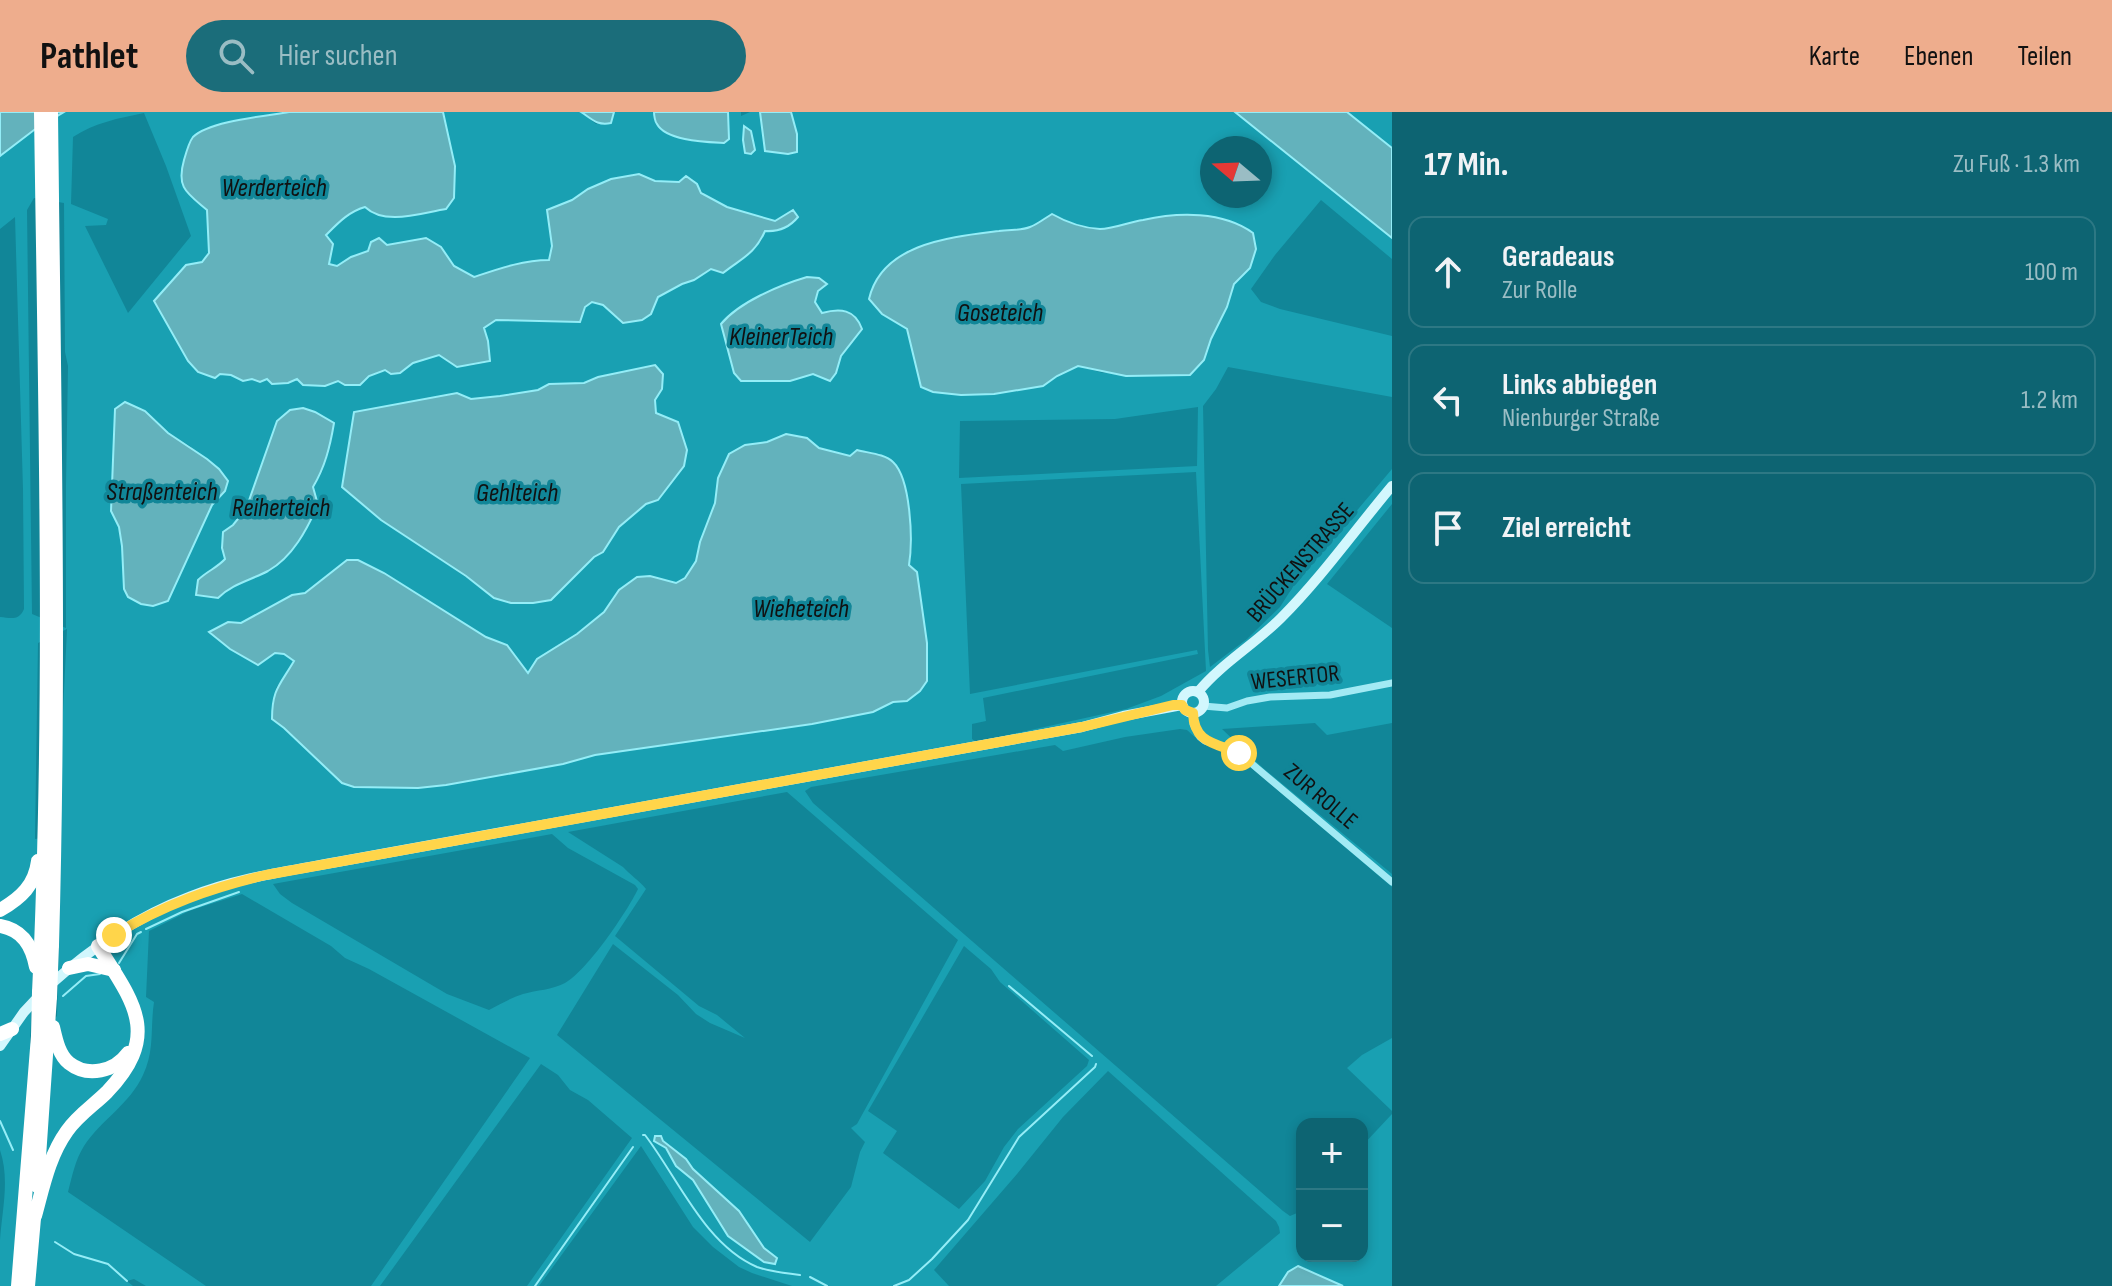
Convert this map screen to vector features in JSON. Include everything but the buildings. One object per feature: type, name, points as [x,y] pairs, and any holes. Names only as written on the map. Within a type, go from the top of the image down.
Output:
[{"type":"highway","points":[[41,112],[48,208]]},
{"type":"highway","points":[[28,1286],[46,1028],[43,954],[52,625],[48,208],[51,112]]},
{"type":"highway","points":[[0,910],[29,888],[47,847],[45,825],[52,625]]},
{"type":"highway","points":[[0,926],[16,931],[43,954]]},
{"type":"highway","points":[[35,1216],[61,1140],[77,1119],[122,1075],[134,1055],[137,1021],[134,1005],[98,946]]},
{"type":"highway","points":[[43,954],[45,994]]},
{"type":"highway","points":[[69,968],[88,964],[114,970]]},
{"type":"highway","points":[[46,1028],[69,1063],[91,1071],[109,1069],[118,1064],[126,1058],[136,1039]]},
{"type":"highway","points":[[18,1286],[46,1028]]},
{"type":"street","name":"BRÜCKENSTRASSE","points":[[1198,692],[1283,616],[1392,486]]},
{"type":"street","name":"WESERTOR","points":[[1203,706],[1227,708],[1270,697],[1330,695],[1392,683]]},
{"type":"street","points":[[1191,691],[1198,692],[1204,700],[1203,706],[1198,712],[1185,710],[1182,705],[1185,695],[1191,691]]},
{"type":"street","points":[[0,1046],[6,1031],[69,968],[137,921],[190,896],[266,875],[1009,741],[1182,705]]},
{"type":"street","name":"ZUR ROLLE","points":[[1193,713],[1193,724],[1200,737],[1239,753],[1392,882]]},
{"type":"shaded area","points":[[64,112],[289,112],[212,126],[192,138],[181,174],[207,210],[209,253],[202,262],[186,265],[155,301],[179,347],[219,374],[243,381],[298,379],[325,386],[339,381],[360,385],[378,372],[400,373],[413,363],[440,355],[457,365],[489,362],[484,328],[496,320],[580,322],[585,307],[591,301],[651,313],[658,297],[711,269],[723,273],[751,253],[765,230],[775,221],[720,204],[702,192],[697,184],[655,181],[638,174],[611,179],[547,210],[552,246],[549,260],[511,265],[474,278],[454,266],[441,247],[426,238],[380,248],[337,266],[329,264],[326,235],[355,210],[365,207],[394,217],[446,209],[455,166],[443,112],[581,112],[596,124],[611,123],[614,112],[654,112],[656,123],[681,138],[724,143],[729,138],[728,112],[741,112],[741,116],[760,112],[765,151],[797,134],[791,112],[1235,112],[1265,136],[1200,136],[1200,208],[1272,208],[1272,142],[1392,238],[1392,259],[1321,200],[1251,289],[1261,302],[1280,309],[1392,336],[1392,397],[1228,367],[1203,406],[1210,667],[1247,639],[1280,607],[1294,585],[1392,469],[1392,504],[1327,584],[1392,628],[1392,723],[1327,735],[1315,723],[1222,729],[1263,768],[1392,874],[1392,887],[1248,765],[1198,740],[1187,730],[1125,737],[1063,751],[1055,745],[811,787],[805,791],[813,803],[1283,1211],[1290,1216],[1296,1213],[1296,1262],[1368,1262],[1368,1140],[1392,1114],[1392,1286],[1343,1286],[1314,1272],[1288,1272],[1279,1286],[1216,1286],[1280,1233],[1276,1221],[1108,1071],[1063,1117],[934,1270],[949,1286],[792,1286],[752,1273],[713,1247],[693,1227],[641,1146],[539,1286],[527,1286],[632,1138],[541,1064],[380,1286],[371,1286],[530,1058],[345,958],[331,946],[242,894],[189,911],[149,931],[146,997],[154,1002],[147,1066],[131,1095],[84,1146],[68,1192],[206,1286],[146,1286],[134,1279],[127,1281],[133,1286],[0,1286],[5,1184],[0,1150],[0,617],[17,617],[24,609],[15,217],[0,229],[0,156]],"holes":[[[144,113],[191,236],[128,313],[85,226],[106,225],[108,219],[71,204],[73,137],[89,128]],[[34,198],[64,203],[65,352],[68,366],[66,628],[32,614],[27,210]],[[1052,214],[1067,223],[1250,268],[1234,284],[1204,360],[1103,373],[1078,366],[1043,386],[994,394],[921,387],[907,329],[908,250],[1001,230],[1028,228]],[[789,283],[826,285],[818,291],[815,302],[822,313],[833,310],[862,329],[841,356],[836,373],[742,381],[734,373],[721,324],[728,315]],[[598,377],[662,389],[655,400],[665,488],[658,500],[646,504],[619,527],[603,552],[594,557],[562,590],[494,598],[377,517],[342,487],[354,412],[457,393],[471,399],[500,396],[538,390],[549,384],[584,383]],[[1198,407],[1197,466],[959,478],[960,421],[1115,419]],[[115,409],[145,411],[168,433],[190,446],[225,491],[212,505],[168,601],[153,606],[128,597],[124,589],[119,527],[111,511]],[[277,421],[334,423],[322,472],[271,569],[226,589],[218,598],[210,569],[225,559],[222,548],[233,525],[246,509]],[[786,434],[807,438],[819,448],[850,456],[857,450],[890,459],[901,472],[911,526],[909,566],[917,572],[927,643],[927,681],[907,701],[893,702],[873,712],[812,724],[595,755],[563,764],[446,785],[354,787],[272,719],[276,688],[294,661],[284,654],[275,653],[258,665],[209,632],[228,622],[241,623],[292,595],[305,593],[347,560],[358,560],[486,637],[507,645],[528,673],[604,612],[619,590],[650,576],[676,583],[685,578],[696,561],[715,503],[718,478],[745,445],[767,442]],[[1196,472],[1206,671],[1161,696],[1126,709],[976,742],[972,739],[972,724],[986,721],[983,698],[1198,654],[1197,650],[970,694],[961,484]],[[67,629],[57,836],[35,839],[38,643]],[[787,792],[958,940],[857,1124],[851,1128],[865,1142],[851,1187],[810,1242],[557,1035],[613,944],[678,995],[696,1014],[745,1038],[717,1015],[699,1006],[615,936],[646,889],[623,867],[568,832]],[[552,834],[568,848],[638,889],[606,940],[574,976],[565,983],[523,994],[489,1010],[447,994],[280,894],[273,884]],[[59,938],[57,1016],[30,1044],[33,971]],[[964,946],[1089,1060],[1087,1066],[1018,1129],[985,1181],[959,1209],[883,1153],[897,1131],[868,1111]],[[661,1136],[739,1211],[764,1249],[777,1258],[764,1262],[728,1236],[693,1180],[676,1166],[666,1148],[654,1141]]]},
{"type":"shaded area","points":[[1347,112],[1392,112],[1392,148]]},
{"type":"shaded area","points":[[1392,1038],[1392,1111],[1347,1068],[1362,1055]]},
{"type":"water","points":[[0,112],[64,112],[0,156]]},
{"type":"water","name":"Werderteich","points":[[289,112],[443,112],[455,166],[454,198],[446,209],[415,215],[383,216],[365,207],[353,212],[326,235],[333,244],[329,264],[337,266],[368,251],[371,242],[379,238],[387,245],[426,238],[441,247],[454,266],[474,277],[520,263],[549,260],[552,246],[547,210],[611,179],[639,174],[655,181],[679,182],[686,176],[697,184],[701,193],[727,207],[775,221],[793,210],[798,217],[783,228],[765,231],[752,250],[723,273],[711,269],[658,297],[651,314],[642,320],[623,323],[603,305],[592,302],[585,307],[580,322],[496,320],[484,328],[490,361],[457,367],[439,355],[413,363],[400,373],[391,374],[385,370],[369,376],[360,385],[345,385],[338,381],[325,386],[303,385],[297,379],[272,384],[267,379],[260,382],[252,379],[243,381],[220,374],[215,378],[198,372],[188,361],[154,301],[186,265],[202,262],[209,253],[207,210],[182,184],[184,160],[193,137],[201,131],[238,120]]},
{"type":"water","points":[[581,112],[614,112],[611,123],[602,124]]},
{"type":"water","points":[[654,112],[728,112],[729,139],[724,143],[698,141],[669,134],[656,122]]},
{"type":"water","points":[[760,112],[791,112],[797,134],[797,152],[765,151]]},
{"type":"water","points":[[1235,112],[1347,112],[1392,148],[1392,238],[1272,142],[1272,136],[1265,136]]},
{"type":"water","points":[[744,126],[751,131],[755,150],[751,154],[745,153]]},
{"type":"water","name":"Goseteich","points":[[1052,214],[1074,224],[1100,229],[1157,217],[1200,215],[1228,221],[1253,233],[1256,249],[1250,268],[1234,284],[1204,360],[1190,375],[1126,376],[1078,366],[1043,386],[994,394],[961,395],[933,392],[921,387],[907,329],[882,314],[869,299],[876,280],[903,254],[921,246],[960,236],[1026,228]]},
{"type":"water","name":"KleinerTeich","points":[[807,277],[819,278],[827,284],[818,291],[815,302],[822,313],[835,311],[851,314],[862,329],[841,356],[836,373],[830,381],[813,374],[790,381],[741,381],[734,373],[721,324],[738,308]]},
{"type":"water","name":"Gehlteich","points":[[655,365],[663,374],[662,389],[655,400],[656,413],[678,422],[687,450],[684,466],[658,500],[646,504],[619,527],[603,552],[594,557],[551,600],[511,603],[494,598],[381,520],[342,487],[354,412],[457,393],[471,399],[538,390],[549,384],[584,383]]},
{"type":"water","name":"Straßenteich","points":[[125,402],[145,411],[168,433],[219,469],[228,481],[225,491],[212,505],[168,601],[153,606],[128,597],[124,589],[119,527],[111,511],[115,409]]},
{"type":"water","name":"Reiherteich","points":[[303,408],[334,423],[321,472],[313,487],[318,505],[304,533],[285,558],[268,571],[235,586],[218,598],[196,595],[198,580],[225,559],[223,532],[246,509],[277,421],[290,410]]},
{"type":"water","name":"Wieheteich","points":[[786,434],[807,438],[819,448],[850,456],[857,450],[881,455],[890,459],[899,470],[909,511],[909,565],[917,572],[927,643],[927,681],[907,701],[893,702],[873,712],[812,724],[595,755],[563,764],[446,785],[354,787],[342,783],[272,719],[275,694],[294,661],[284,654],[275,653],[258,665],[209,632],[228,622],[241,623],[292,595],[305,593],[347,560],[358,560],[486,637],[507,645],[528,673],[537,659],[577,634],[604,612],[619,590],[637,577],[650,576],[676,583],[685,578],[696,561],[715,503],[718,478],[729,454],[745,445],[767,442]]},
{"type":"water","points":[[655,1136],[661,1136],[739,1211],[764,1248],[777,1258],[775,1264],[764,1262],[728,1236],[693,1180],[676,1166],[666,1148],[654,1141]]},
{"type":"water","points":[[1298,1266],[1343,1286],[1279,1286],[1288,1272]]},
{"type":"waterway","points":[[146,929],[182,912],[239,892]]},
{"type":"waterway","points":[[119,963],[141,932]]},
{"type":"waterway","points":[[63,996],[86,976],[100,974]]},
{"type":"waterway","points":[[1009,986],[1092,1056]]},
{"type":"waterway","points":[[894,1286],[909,1280],[968,1220],[1019,1137],[1096,1064]]},
{"type":"waterway","points":[[0,1121],[13,1150]]},
{"type":"waterway","points":[[643,1135],[707,1227],[722,1243],[757,1267],[800,1275]]},
{"type":"waterway","points":[[535,1286],[633,1147]]},
{"type":"waterway","points":[[55,1242],[74,1254],[108,1264],[127,1281]]},
{"type":"waterway","points":[[810,1277],[827,1286]]},
{"type":"route","points":[[114,935],[190,896],[266,875],[1082,727],[1173,705],[1182,705],[1193,713],[1196,731],[1205,741],[1239,753]]}]
